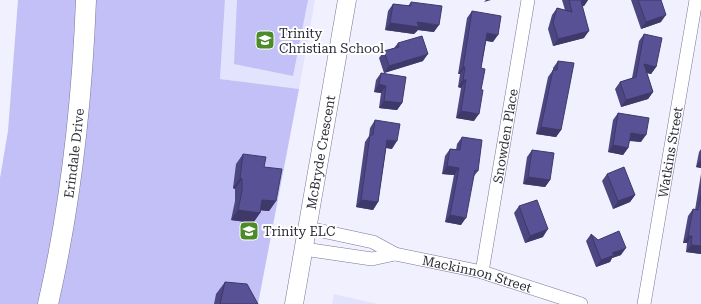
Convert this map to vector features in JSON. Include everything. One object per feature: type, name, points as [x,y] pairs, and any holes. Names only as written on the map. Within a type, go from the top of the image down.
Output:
[{"type":"main road","name":"Erindale Drive","points":[[48,304],[64,224],[80,106],[86,0]]},
{"type":"street","name":"McBryde Crescent","points":[[294,304],[347,0]]},
{"type":"street","name":"Snowden Place","points":[[482,272],[528,0]]},
{"type":"street","name":"Watkins Street","points":[[644,304],[696,0]]},
{"type":"street","name":"Mackinnon Street","points":[[308,228],[373,242],[395,254],[482,272],[581,304]]},
{"type":"street","name":"Mackinnon Street","points":[[304,249],[372,259],[390,257],[395,254]]},
{"type":"shaded area","points":[[18,0],[225,0],[220,79],[299,89],[258,304],[0,304],[0,178],[8,131]]},
{"type":"shaded area","name":"Trinity Christian School","points":[[225,0],[315,0],[299,89],[220,79]]},
{"type":"shaded area","name":"Trinity Christian School","points":[[237,0],[308,0],[293,76],[234,64]]},
{"type":"shaded area","points":[[334,294],[378,304],[332,304]]},
{"type":"building","points":[[569,0],[583,0],[581,1],[589,31],[558,39],[553,22],[557,8],[572,12]]},
{"type":"building","points":[[638,0],[661,0],[666,15],[646,22]]},
{"type":"building","points":[[411,2],[442,6],[439,25],[417,22],[419,27],[390,23],[393,4],[411,6]]},
{"type":"building","points":[[472,11],[501,16],[498,35],[487,33],[481,68],[485,69],[479,114],[461,111],[466,80],[463,80],[465,67],[463,67]]},
{"type":"building","points":[[644,34],[662,38],[656,67],[644,64],[653,92],[626,100],[620,82],[636,77]]},
{"type":"building","points":[[422,36],[428,54],[389,66],[384,51],[399,47],[398,43]]},
{"type":"building","points":[[558,61],[574,63],[561,130],[541,127],[553,70],[557,70]]},
{"type":"building","points":[[381,73],[406,77],[402,103],[384,101],[386,86],[379,84]]},
{"type":"building","points":[[618,113],[649,118],[646,135],[631,133],[628,148],[613,145]]},
{"type":"building","points":[[375,120],[400,124],[397,141],[387,140],[378,202],[361,200],[370,135],[373,135]]},
{"type":"building","points":[[462,137],[482,140],[478,171],[475,170],[466,218],[450,215],[459,168],[447,166],[450,149],[460,150]]},
{"type":"building","points":[[532,150],[554,153],[550,180],[528,177]]},
{"type":"building","name":"Trinity ELC","points":[[243,154],[266,157],[264,167],[282,169],[276,201],[262,200],[260,213],[238,210],[242,191],[242,179],[240,178]]},
{"type":"building","points":[[624,167],[635,195],[618,201],[607,174]]},
{"type":"building","points":[[701,195],[701,246],[691,245],[692,236],[688,236],[693,209],[698,210]]},
{"type":"building","points":[[537,200],[548,229],[530,236],[519,206]]},
{"type":"building","points":[[619,231],[626,248],[612,253],[615,255],[601,260],[591,234],[598,240]]},
{"type":"building","points":[[225,282],[247,284],[258,304],[220,304]]},
{"type":"place","name":"Trinity Christian School","points":[[265,40]]},
{"type":"place","name":"Trinity ELC","points":[[249,231]]}]
